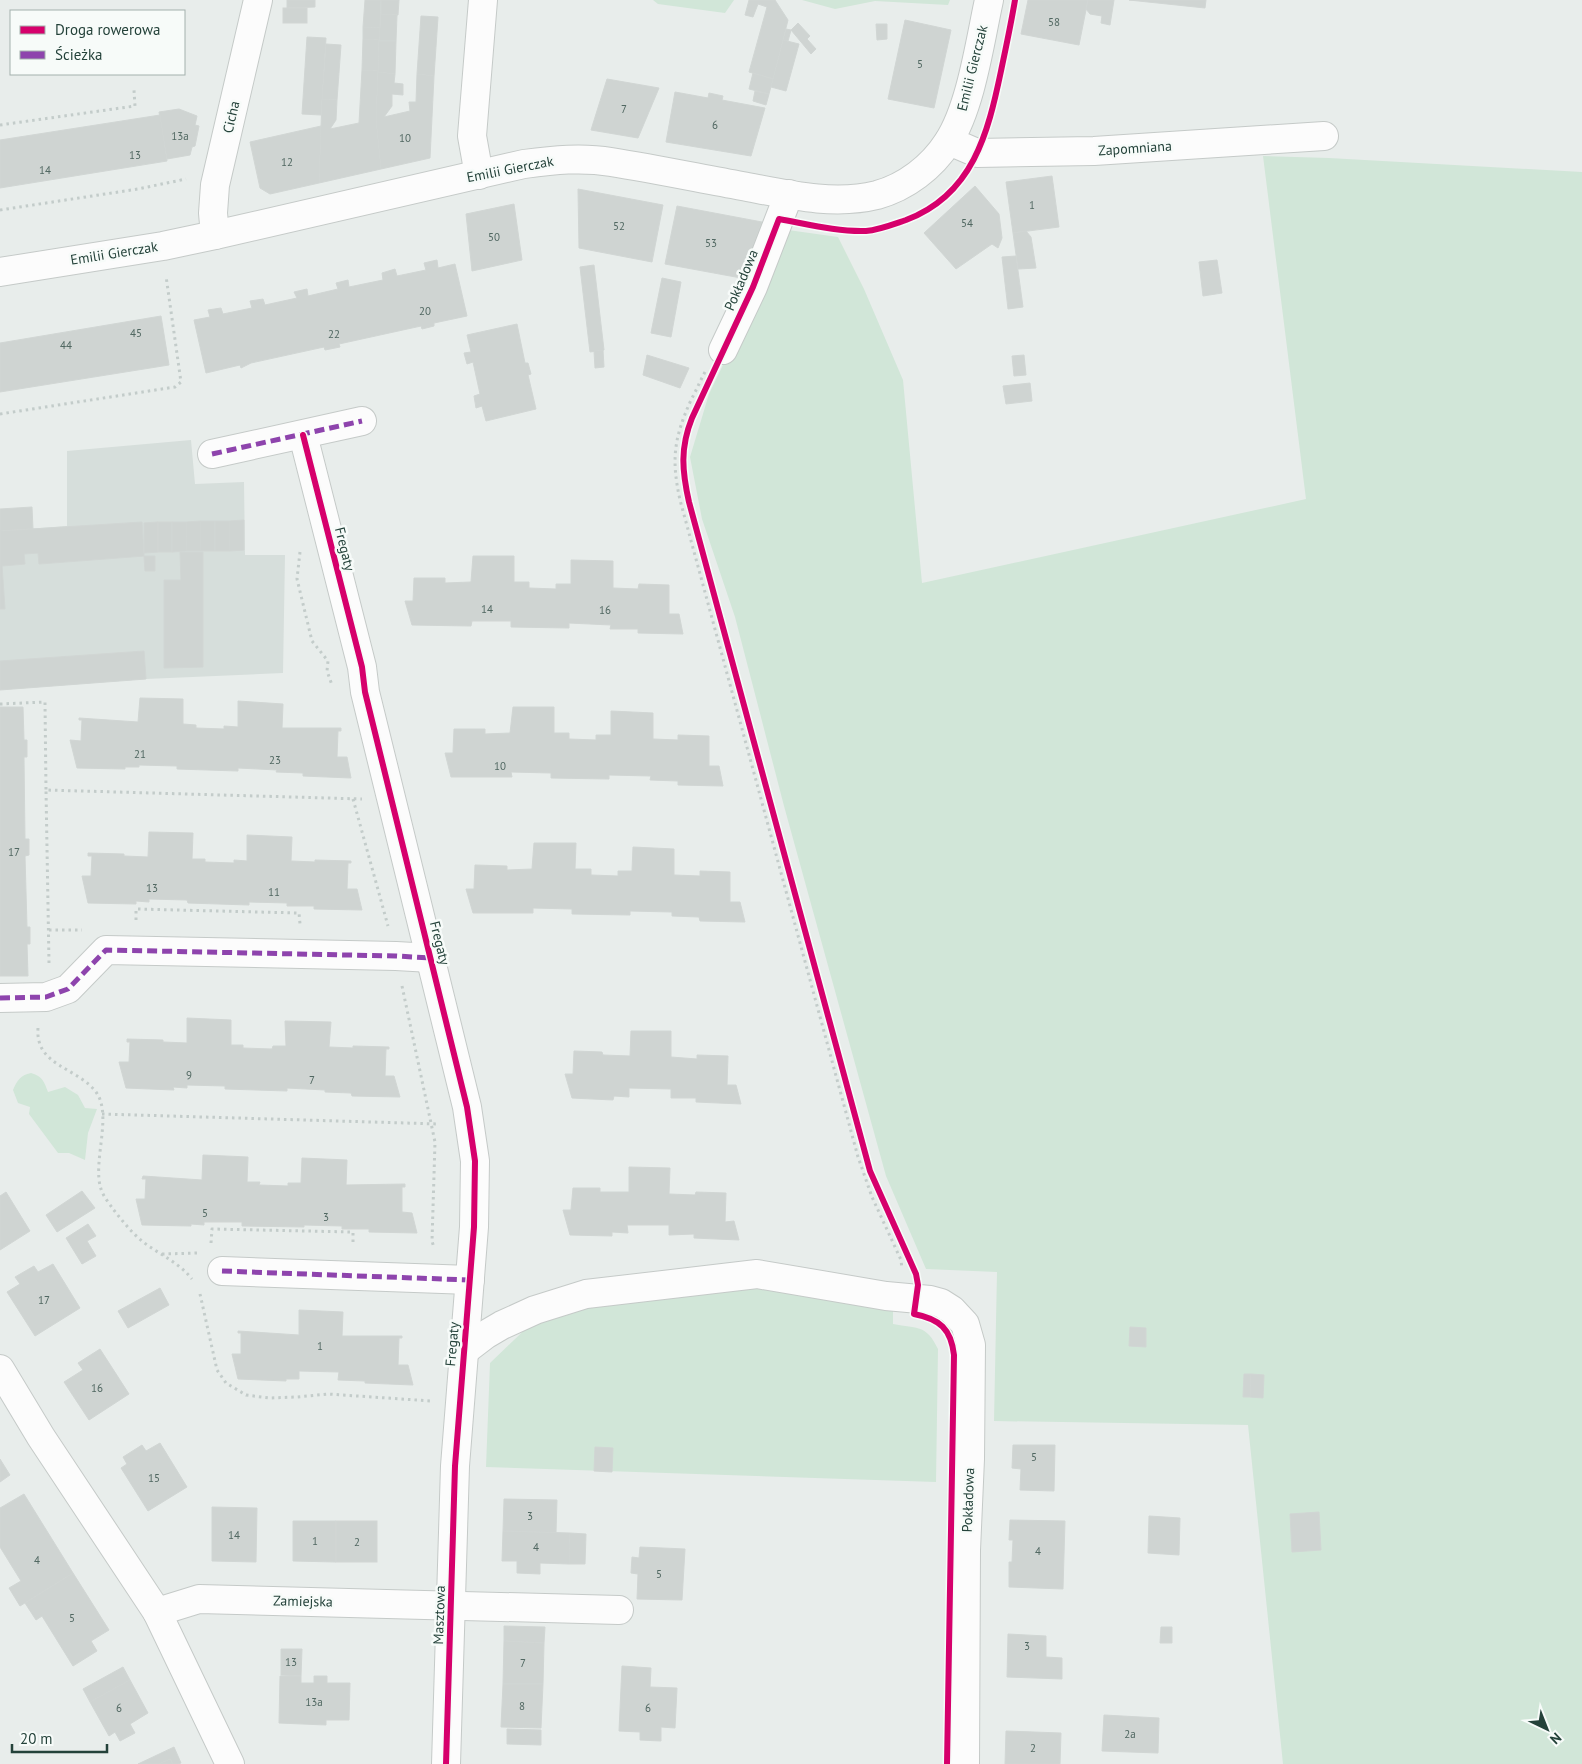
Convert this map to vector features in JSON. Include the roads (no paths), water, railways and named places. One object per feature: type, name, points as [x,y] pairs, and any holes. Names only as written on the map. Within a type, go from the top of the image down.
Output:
[{"type":"street","name":"Cicha","points":[[215,235],[213,213],[215,185],[258,0]]},
{"type":"street","points":[[479,175],[472,136],[483,0]]},
{"type":"street","name":"Emilii Gierczak","points":[[0,272],[163,246],[524,164],[550,160],[593,160],[789,194],[835,199],[876,195],[894,189],[909,181],[926,168],[949,141],[959,121],[968,94],[989,0]]},
{"type":"street","name":"Zapomniana","points":[[949,141],[977,153],[1094,151],[1324,136]]},
{"type":"street","name":"Pokładowa","points":[[723,350],[753,287],[789,194]]},
{"type":"street","points":[[212,454],[362,421]]},
{"type":"street","name":"Fregaty","points":[[303,435],[362,667],[366,692],[467,1107],[475,1161],[474,1227],[455,1466]]},
{"type":"street","name":"Fregaty","points":[[0,998],[44,997],[68,989],[106,950],[431,958]]},
{"type":"street","points":[[222,1271],[470,1280]]},
{"type":"street","name":"Pokładowa","points":[[464,1351],[502,1325],[536,1310],[586,1294],[757,1274],[893,1296],[930,1300],[941,1303],[952,1310],[965,1324],[971,1345],[970,1459],[966,1550],[965,1764]]},
{"type":"street","points":[[0,1370],[41,1436],[157,1612],[230,1764]]},
{"type":"street","name":"Masztowa","points":[[446,1764],[455,1466]]},
{"type":"street","name":"Zamiejska","points":[[157,1612],[199,1599],[452,1604]]},
{"type":"street","name":"Masztowa","points":[[452,1604],[618,1610]]}]
